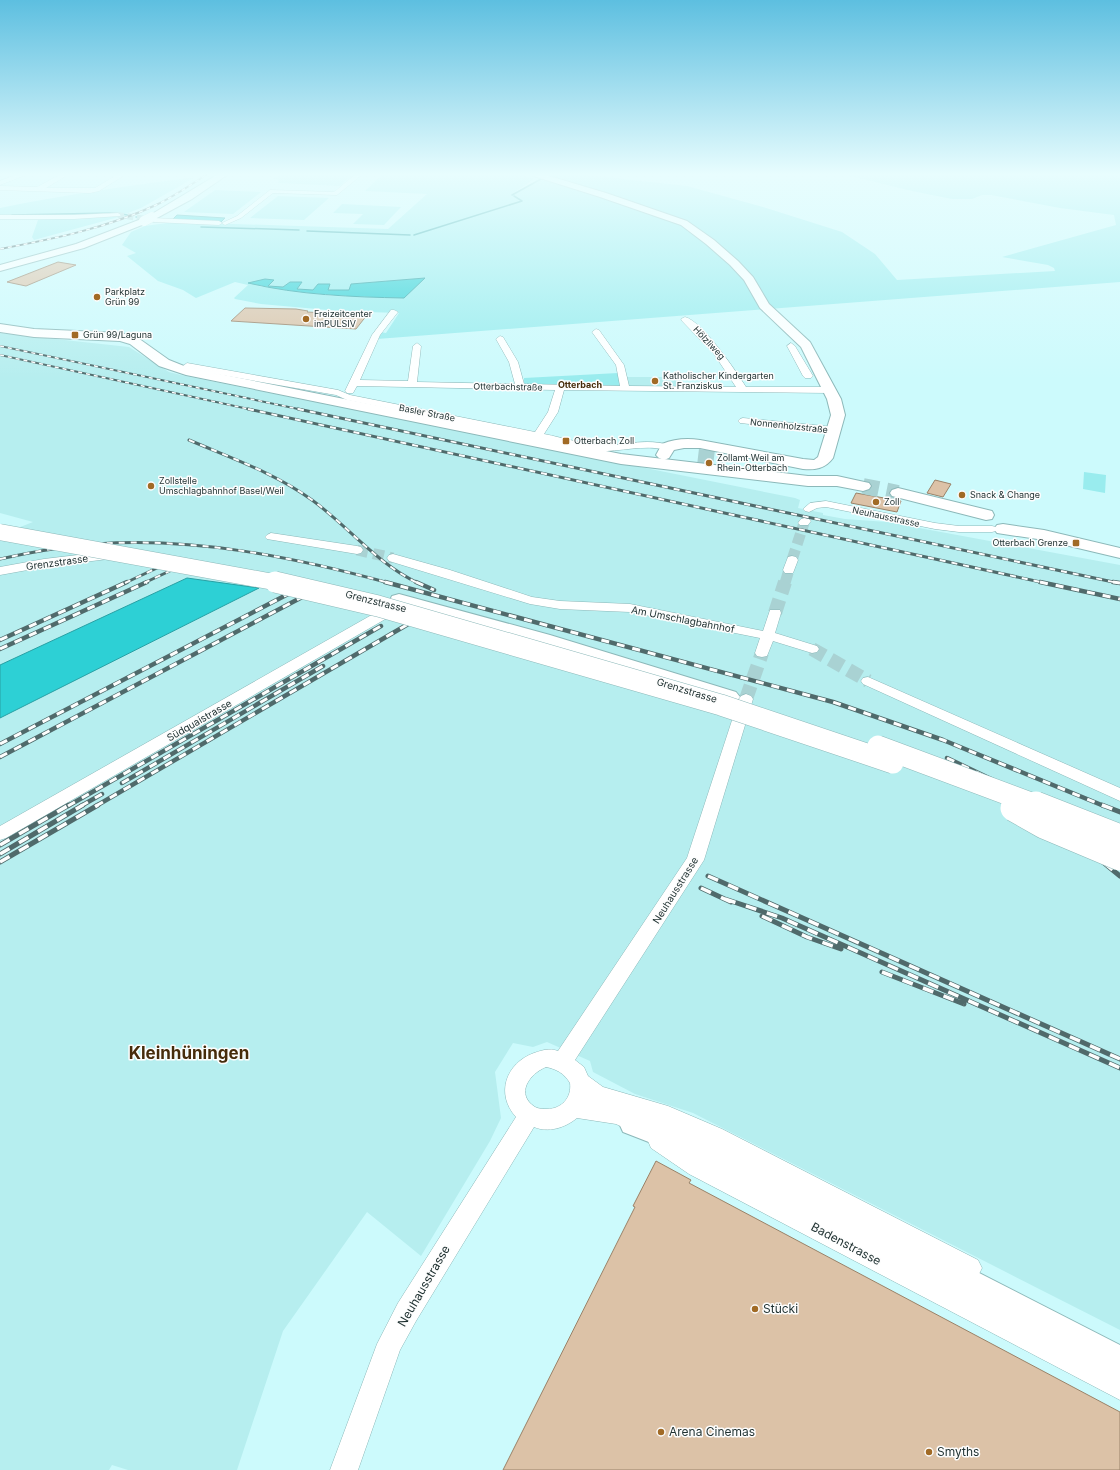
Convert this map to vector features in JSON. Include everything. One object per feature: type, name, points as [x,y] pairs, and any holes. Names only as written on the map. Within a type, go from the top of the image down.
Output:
[{"type":"main road","points":[[0,268],[92,242]]},
{"type":"main road","name":"Nonnenholzstraße","points":[[665,455],[681,443],[700,444],[783,461],[814,465],[820,463],[825,458],[834,430],[838,410],[830,390],[806,345],[764,306],[749,279],[738,267],[708,242]]},
{"type":"main road","points":[[0,328],[34,333],[121,337],[134,341],[164,363],[186,371],[344,400],[627,460],[665,455],[698,457]]},
{"type":"main road","points":[[665,455],[864,484]]},
{"type":"main road","points":[[724,460],[814,477]]},
{"type":"main road","points":[[899,491],[955,507],[988,524],[1044,535],[1120,553]]},
{"type":"main road","points":[[5,528],[260,578],[420,616],[721,705],[1120,838]]},
{"type":"main road","points":[[1003,798],[1028,795],[1120,827]]},
{"type":"main road","points":[[1003,798],[1120,849]]},
{"type":"main road","points":[[1003,798],[1044,825],[1120,857]]},
{"type":"main road","points":[[634,1121],[709,1152],[1120,1366]]},
{"type":"street","points":[[344,400],[354,383],[376,334],[394,312]]},
{"type":"street","name":"Hölzliweg","points":[[685,319],[717,350],[729,366],[743,390]]},
{"type":"street","points":[[596,332],[620,365],[625,389]]},
{"type":"street","points":[[500,339],[511,356],[519,373],[520,387]]},
{"type":"street","points":[[806,345],[791,346],[808,376]]},
{"type":"street","points":[[412,384],[417,346]]},
{"type":"street","name":"Basler Straße","points":[[187,366],[338,393],[344,400],[606,449],[647,442],[654,443],[665,455]]},
{"type":"street","name":"Otterbachstraße","points":[[354,383],[625,389],[830,390]]},
{"type":"street","points":[[538,436],[553,412],[560,388]]},
{"type":"street","name":"Nonnenholzstraße","points":[[743,421],[834,430]]},
{"type":"street","name":"Neuhausstrasse","points":[[806,518],[817,504],[826,504],[925,525],[988,524]]},
{"type":"street","points":[[271,537],[357,550]]},
{"type":"street","name":"Grenzstrasse","points":[[0,570],[97,556],[152,555],[248,571],[398,606],[465,624],[697,693],[744,704]]},
{"type":"street","name":"Am Umschlagbahnhof","points":[[393,558],[530,600],[560,605],[597,605],[630,608],[790,640],[812,649]]},
{"type":"street","name":"Südquaistrasse","points":[[0,834],[398,606]]},
{"type":"street","points":[[762,653],[775,613]]},
{"type":"street","points":[[868,681],[1120,796]]},
{"type":"street","name":"Neuhausstrasse","points":[[563,1061],[695,860],[744,704]]},
{"type":"street","points":[[555,1058],[563,1061],[571,1066],[577,1074],[580,1082],[581,1091],[579,1099],[573,1108],[565,1115],[557,1118],[540,1119],[530,1115],[518,1102],[515,1093],[517,1076],[522,1069],[537,1059],[555,1058]]},
{"type":"street","points":[[580,1082],[597,1095],[668,1116],[714,1136],[1120,1346]]},
{"type":"street","name":"Badenstrasse","points":[[573,1108],[618,1115],[634,1121],[672,1150],[697,1166],[1120,1387]]},
{"type":"street","name":"Neuhausstrasse","points":[[344,1470],[390,1344],[407,1312],[530,1115]]},
{"type":"shaded area","points":[[124,242],[856,242],[875,254],[897,280],[1055,271],[1054,268],[1048,265],[1002,257],[1057,242],[1120,242],[1120,282],[377,339],[380,332],[386,333],[399,313],[339,311],[261,304],[235,299],[234,298],[248,285],[235,282],[196,298],[183,290],[158,281],[127,256],[136,253],[122,245]],"holes":[[[424,278],[404,298],[332,296],[258,286],[273,280],[267,286],[283,287],[290,282],[301,282],[296,289],[313,290],[318,284],[330,284],[328,290],[349,290],[351,284]]]},
{"type":"shaded area","points":[[425,278],[404,298],[306,293],[248,283],[265,279],[274,280],[268,286],[283,287],[290,282],[302,282],[297,289],[313,290],[318,284],[330,284],[328,290],[349,290],[351,284]]},
{"type":"shaded area","points":[[0,333],[129,347],[169,372],[185,376],[795,498],[800,500],[798,508],[823,513],[823,515],[845,519],[887,522],[1120,565],[1120,1330],[693,1113],[635,1094],[593,1072],[590,1061],[547,1042],[533,1047],[513,1043],[495,1072],[501,1118],[490,1141],[421,1256],[367,1212],[283,1331],[237,1470],[128,1470],[112,1465],[109,1470],[0,1470],[0,535],[33,522],[0,513]]},
{"type":"shaded area","points":[[618,373],[621,386],[524,384],[524,378]]},
{"type":"shaded area","name":"Katholischer Kindergarten St. Franziskus","points":[[627,377],[681,377],[684,388],[632,388],[628,386]]},
{"type":"shaded area","points":[[1084,472],[1106,475],[1105,493],[1083,489]]},
{"type":"shaded area","points":[[187,578],[259,588],[0,718],[0,665]]},
{"type":"building","points":[[58,262],[76,265],[26,286],[7,282]]},
{"type":"building","name":"Freizeitcenter imPULSIV","points":[[245,308],[296,309],[308,311],[307,312],[367,315],[356,329],[231,321]]},
{"type":"building","points":[[935,480],[951,484],[943,497],[927,493]]},
{"type":"building","name":"Zoll","points":[[856,493],[901,501],[897,512],[851,503]]},
{"type":"building","name":"Stücki","points":[[656,1161],[691,1180],[689,1183],[1120,1412],[1120,1470],[503,1470],[635,1207],[633,1206]]},
{"type":"tunnel","points":[[698,457],[723,460]]},
{"type":"tunnel","points":[[863,486],[898,493]]},
{"type":"tunnel","points":[[792,560],[804,523]]},
{"type":"tunnel","points":[[357,550],[393,558]]},
{"type":"tunnel","points":[[785,583],[789,570]]},
{"type":"tunnel","points":[[775,613],[785,582]]},
{"type":"tunnel","points":[[812,649],[868,681]]},
{"type":"tunnel","points":[[746,699],[762,653]]},
{"type":"railway","points":[[0,249],[37,242]]},
{"type":"railway","points":[[0,346],[303,410]]},
{"type":"railway","points":[[0,355],[253,410]]},
{"type":"railway","points":[[248,409],[1045,583]]},
{"type":"railway","points":[[298,409],[1114,582]]},
{"type":"railway","points":[[189,440],[268,474],[298,490],[325,510],[389,566],[417,582]]},
{"type":"railway","points":[[0,559],[72,546],[96,544],[170,543],[207,546],[280,557],[385,582]]},
{"type":"railway","points":[[125,583],[157,568]]},
{"type":"railway","points":[[144,583],[174,569]]},
{"type":"railway","points":[[0,640],[127,582]]},
{"type":"railway","points":[[0,649],[147,582]]},
{"type":"railway","points":[[385,582],[389,583]]},
{"type":"railway","points":[[385,582],[833,702],[943,740],[1104,806]]},
{"type":"railway","points":[[417,582],[434,590]]},
{"type":"railway","points":[[1040,582],[1120,599]]},
{"type":"railway","points":[[1114,582],[1120,583]]},
{"type":"railway","points":[[1114,582],[1118,583]]},
{"type":"railway","points":[[0,744],[292,592]]},
{"type":"railway","points":[[0,757],[306,595]]},
{"type":"railway","points":[[96,806],[410,623]]},
{"type":"railway","points":[[68,806],[381,626]]},
{"type":"railway","points":[[122,783],[323,666]]},
{"type":"railway","points":[[947,758],[991,779],[1039,806]]},
{"type":"railway","points":[[81,806],[102,794]]},
{"type":"railway","points":[[0,845],[69,805]]},
{"type":"railway","points":[[0,854],[83,805]]},
{"type":"railway","points":[[0,862],[98,805]]},
{"type":"railway","points":[[1038,805],[1120,856]]},
{"type":"railway","points":[[1102,805],[1120,812]]},
{"type":"railway","points":[[1053,821],[1120,876]]},
{"type":"railway","points":[[708,876],[1120,1059]]},
{"type":"railway","points":[[701,888],[731,902]]},
{"type":"railway","points":[[725,899],[782,918],[1120,1068]]},
{"type":"railway","points":[[762,916],[807,937],[841,949]]},
{"type":"railway","points":[[882,972],[964,1004]]},
{"type":"place","name":"Parkplatz Grün 99","points":[[97,297]]},
{"type":"place","name":"Freizeitcenter imPULSIV","points":[[306,319]]},
{"type":"place","name":"Grün 99/Laguna","points":[[75,335]]},
{"type":"place","name":"Katholischer Kindergarten St. Franziskus","points":[[655,381]]},
{"type":"place","name":"Otterbach Zoll","points":[[566,441]]},
{"type":"place","name":"Zollamt Weil am Rhein-Otterbach","points":[[709,463]]},
{"type":"place","name":"Zollstelle Umschlagbahnhof Basel/Weil","points":[[151,486]]},
{"type":"place","name":"Snack & Change","points":[[962,495]]},
{"type":"place","name":"Zoll","points":[[876,502]]},
{"type":"place","name":"Otterbach Grenze","points":[[1076,543]]},
{"type":"place","name":"Stücki","points":[[755,1309]]},
{"type":"place","name":"Arena Cinemas","points":[[661,1432]]},
{"type":"place","name":"Smyths","points":[[929,1452]]},
{"type":"district","name":"Otterbach","points":[[580,385]]},
{"type":"district","name":"Kleinhüningen","points":[[189,1053]]}]
